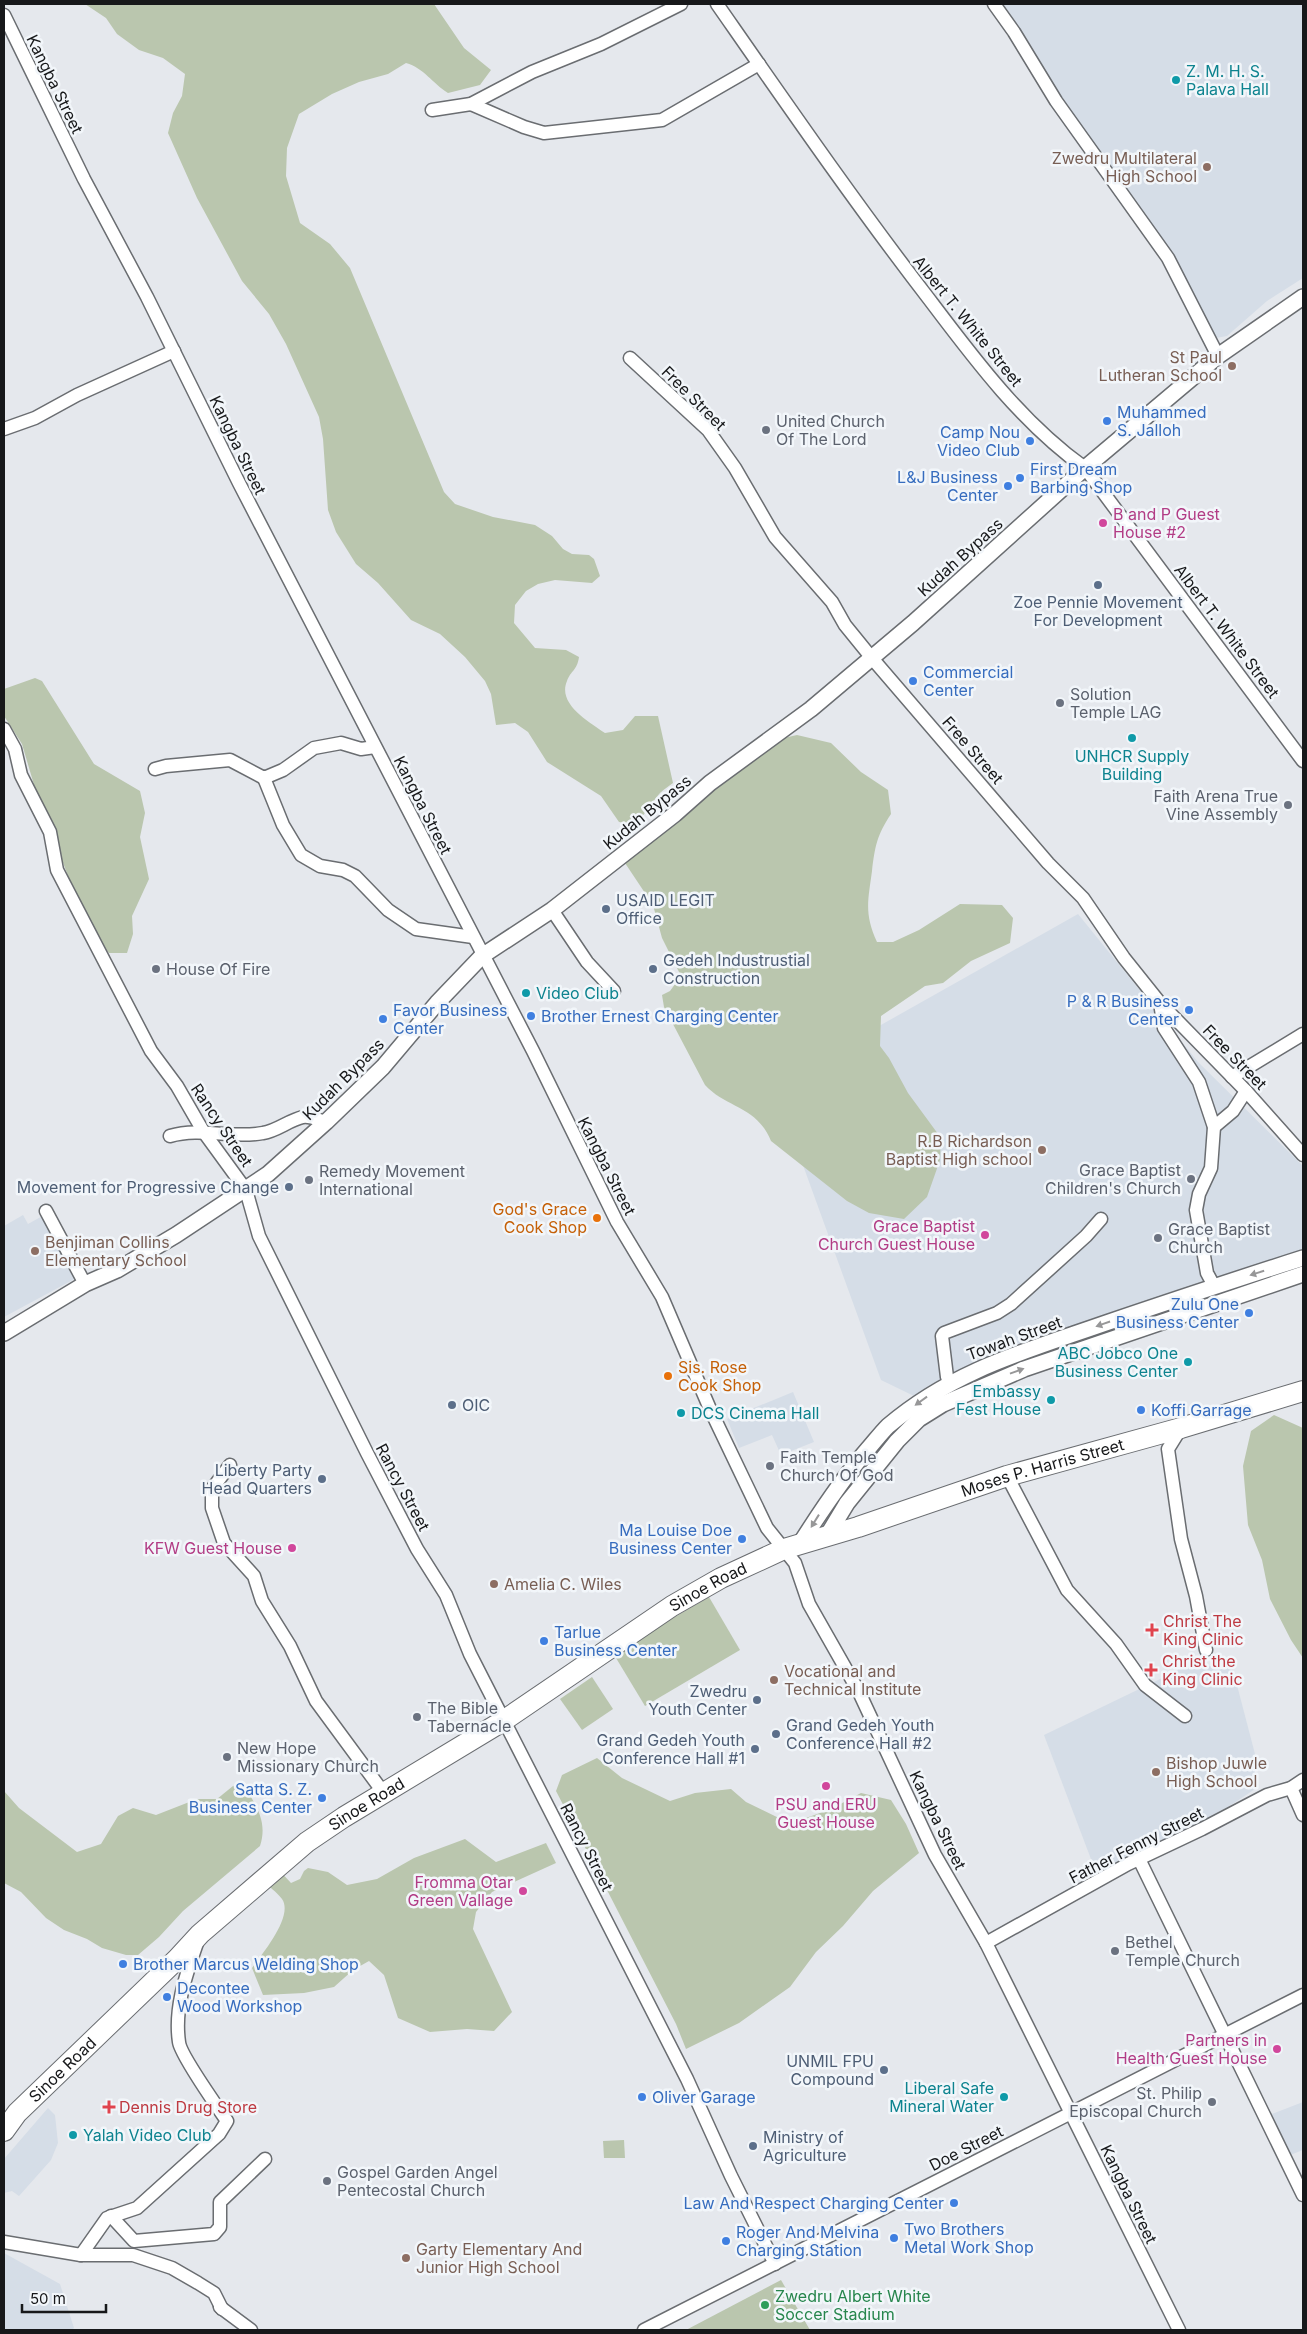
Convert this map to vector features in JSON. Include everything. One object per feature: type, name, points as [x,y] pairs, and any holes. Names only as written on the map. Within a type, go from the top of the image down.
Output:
[{"type":"highway","name":"Moses P. Harris Street","points":[[792,1547],[1007,1476],[1181,1428],[1303,1391]]},
{"type":"highway","name":"Sinoe Road","points":[[4,2131],[18,2113],[177,1959],[200,1934],[307,1842],[383,1792],[503,1721],[672,1606],[721,1578],[792,1547]]},
{"type":"street","points":[[432,110],[471,104],[532,72],[601,44],[681,4]]},
{"type":"street","name":"Albert T. White Street","points":[[717,4],[871,225],[993,383],[1067,455],[1085,468],[1303,761]]},
{"type":"street","points":[[994,4],[1014,32],[1056,101],[1168,258],[1218,356]]},
{"type":"street","name":"Kangba Street","points":[[4,15],[84,179],[174,351],[243,492],[330,656],[482,956],[533,1051],[617,1222],[662,1297],[710,1409],[767,1528],[792,1547],[795,1563],[810,1604],[859,1692],[935,1854],[986,1943],[1179,2330]]},
{"type":"street","points":[[471,104],[524,128],[544,133],[662,120],[759,64]]},
{"type":"street","name":"Kudah Bypass","points":[[4,1333],[85,1284],[117,1270],[246,1190],[268,1174],[383,1067],[437,1003],[482,956],[552,910],[675,814],[710,783],[811,709],[913,623],[1085,468],[1218,356],[1303,297]]},
{"type":"street","points":[[4,429],[35,418],[77,395],[174,351]]},
{"type":"street","name":"Free Street","points":[[630,358],[708,430],[736,468],[775,537],[832,602],[845,625],[871,657],[1048,863],[1083,898],[1124,958],[1160,1003],[1246,1091],[1303,1155]]},
{"type":"street","name":"Rancy Street","points":[[4,729],[15,749],[21,775],[50,832],[56,870],[151,1051],[177,1086],[203,1131],[246,1190],[259,1236],[417,1549],[446,1595],[470,1654],[503,1721],[684,2073],[731,2176],[776,2264]]},
{"type":"street","points":[[264,778],[283,770],[314,748],[341,743],[361,749],[375,747]]},
{"type":"street","points":[[155,769],[166,766],[230,760],[264,778],[283,825],[301,854],[320,866],[343,870],[355,876],[388,910],[416,929],[473,937]]},
{"type":"street","points":[[552,910],[587,962],[614,991]]},
{"type":"street","points":[[1160,1003],[1164,1028],[1199,1082],[1214,1127],[1211,1168],[1199,1194],[1196,1210],[1207,1273],[1214,1286]]},
{"type":"street","points":[[1232,1077],[1303,1034]]},
{"type":"street","points":[[1214,1127],[1233,1111],[1246,1091]]},
{"type":"street","points":[[170,1136],[182,1132],[203,1131],[253,1134],[274,1131],[303,1117],[326,1122]]},
{"type":"street","points":[[46,1211],[85,1284]]},
{"type":"street","points":[[947,1377],[942,1336],[944,1333],[997,1313],[1011,1304],[1086,1236],[1101,1219]]},
{"type":"street","name":"Towah Street","points":[[792,1547],[852,1467],[887,1428],[933,1392],[964,1375],[1002,1359],[1214,1286],[1303,1258]]},
{"type":"street","name":"Towah Street","points":[[827,1536],[847,1502],[897,1440],[919,1419],[943,1404],[1015,1372],[1303,1274]]},
{"type":"street","points":[[1181,1428],[1168,1449],[1181,1539],[1196,1596],[1206,1650]]},
{"type":"street","points":[[230,1465],[212,1489],[212,1508],[224,1543],[254,1576],[262,1601],[290,1646],[316,1702],[383,1792]]},
{"type":"street","points":[[1007,1476],[1066,1590],[1116,1644],[1145,1685],[1185,1716]]},
{"type":"street","name":"Father Fenny Street","points":[[986,1943],[1139,1859],[1267,1795],[1291,1788],[1303,1780]]},
{"type":"street","points":[[1291,1788],[1303,1814]]},
{"type":"street","points":[[1139,1859],[1223,2035],[1303,2195]]},
{"type":"street","points":[[81,2255],[107,2218],[137,2208],[218,2134],[227,2121],[178,2044],[180,2002],[183,1985],[200,1934]]},
{"type":"street","name":"Doe Street","points":[[644,2330],[1303,1995]]},
{"type":"street","points":[[110,2216],[134,2241],[214,2234],[220,2227],[220,2202],[265,2159]]},
{"type":"street","points":[[4,2242],[81,2255],[133,2255],[172,2268],[214,2293],[221,2308],[251,2330]]},
{"type":"shaded area","name":"Zwedru Multilateral High School","points":[[1002,4],[1303,4],[1303,278],[1267,301],[1227,336],[1216,338],[1210,334],[1176,262],[1145,213],[1131,197],[1069,109]]},
{"type":"shaded area","name":"R.B Richardson Baptist High school","points":[[1078,914],[1198,1062],[1303,1166],[1303,1250],[977,1361],[914,1396],[881,1380],[792,1135],[769,1088]]},
{"type":"shaded area","name":"Benjiman Collins Elementary School","points":[[46,1214],[80,1276],[4,1317],[4,1226],[23,1215],[28,1224]]},
{"type":"shaded area","points":[[793,1392],[814,1442],[781,1455],[772,1435],[739,1448],[727,1419]]},
{"type":"shaded area","name":"Bishop Juwle High School","points":[[1187,1666],[1232,1666],[1255,1754],[1255,1789],[1228,1807],[1097,1875],[1044,1735]]},
{"type":"shaded area","points":[[1303,2102],[1303,2150],[1290,2155],[1272,2114]]},
{"type":"shaded area","points":[[48,2108],[55,2115],[58,2143],[51,2160],[19,2196],[12,2191],[4,2193],[4,2159]]},
{"type":"shaded area","points":[[4,2253],[60,2284],[74,2328],[72,2330],[4,2330]]},
{"type":"green space","points":[[85,4],[434,4],[464,48],[491,70],[480,85],[448,93],[418,68],[406,63],[388,74],[359,82],[332,94],[299,114],[287,148],[286,176],[300,223],[330,244],[350,268],[444,492],[455,504],[493,517],[535,525],[552,536],[563,549],[572,554],[589,555],[594,559],[600,576],[592,583],[555,580],[538,584],[526,591],[515,605],[514,623],[535,648],[566,650],[579,657],[577,665],[567,681],[566,697],[576,712],[605,733],[623,730],[635,716],[658,716],[673,783],[660,793],[639,819],[634,822],[619,822],[601,796],[547,762],[528,732],[515,723],[496,725],[491,694],[485,681],[465,657],[440,634],[411,620],[378,583],[356,564],[336,532],[328,510],[323,439],[319,417],[286,344],[269,314],[242,281],[197,198],[168,133],[173,113],[182,96],[185,74],[163,58],[139,50],[117,34],[106,18]]},
{"type":"green space","points":[[35,678],[42,681],[94,764],[140,791],[145,813],[140,837],[149,879],[132,916],[133,934],[127,953],[109,953],[96,938],[75,894],[37,795],[22,744],[4,716],[4,689]]},
{"type":"green space","points":[[797,735],[831,743],[861,772],[888,790],[891,814],[883,828],[876,848],[868,899],[870,923],[877,942],[893,942],[919,930],[960,904],[1002,905],[1013,918],[1010,943],[971,961],[943,983],[925,986],[881,1016],[880,1046],[889,1058],[908,1093],[941,1138],[940,1160],[927,1197],[904,1219],[869,1213],[847,1201],[771,1141],[765,1129],[750,1114],[722,1099],[705,1085],[664,1007],[662,995],[670,991],[681,976],[662,938],[653,905],[621,857],[775,740]]},
{"type":"green space","points":[[1274,1415],[1303,1428],[1303,1658],[1291,1640],[1270,1599],[1262,1560],[1248,1525],[1243,1466],[1251,1431]]},
{"type":"green space","points":[[709,1597],[740,1650],[645,1706],[613,1653]]},
{"type":"green space","points":[[592,1677],[613,1709],[582,1730],[560,1699]]},
{"type":"green space","points":[[597,1758],[622,1778],[670,1801],[695,1793],[731,1789],[746,1802],[785,1821],[806,1818],[831,1809],[861,1793],[891,1800],[906,1824],[919,1853],[873,1891],[843,1926],[816,1952],[790,1987],[739,2023],[686,2049],[676,2024],[556,1791],[562,1775]]},
{"type":"green space","points":[[244,1785],[260,1814],[263,1829],[260,1846],[183,1911],[159,1937],[138,1955],[126,1955],[102,1948],[87,1939],[64,1930],[46,1918],[21,1892],[4,1883],[4,1791],[19,1808],[77,1852],[101,1844],[118,1816],[133,1808],[156,1815],[197,1799],[217,1799],[233,1786]]},
{"type":"green space","points":[[465,1839],[496,1862],[546,1843],[556,1863],[492,1892],[476,1912],[473,1929],[512,2012],[494,2031],[467,2029],[430,2032],[398,2018],[384,1975],[369,1961],[353,1970],[334,1987],[304,1993],[263,1995],[252,1968],[275,1935],[284,1915],[285,1906],[282,1899],[262,1880],[277,1868],[291,1883],[300,1879],[308,1868],[328,1872],[347,1885],[377,1879],[414,1858]]},
{"type":"green space","points":[[624,2140],[625,2158],[604,2158],[603,2141]]},
{"type":"green space","name":"Zwedru Albert White Soccer Stadium","points":[[781,2280],[810,2330],[686,2330]]},
{"type":"place","name":"Z. M. H. S. Palava Hall","points":[[1176,80]]},
{"type":"place","name":"Zwedru Multilateral High School","points":[[1207,167]]},
{"type":"place","name":"St Paul Lutheran School","points":[[1232,366]]},
{"type":"place","name":"Muhammed S. Jalloh","points":[[1107,421]]},
{"type":"place","name":"United Church Of The Lord","points":[[766,430]]},
{"type":"place","name":"Camp Nou Video Club","points":[[1030,441]]},
{"type":"place","name":"First Dream Barbing Shop","points":[[1020,478]]},
{"type":"place","name":"L&J Business Center","points":[[1008,486]]},
{"type":"place","name":"B and P Guest House #2","points":[[1103,523]]},
{"type":"place","name":"Zoe Pennie Movement For Development","points":[[1098,585]]},
{"type":"place","name":"Commercial Center","points":[[913,681]]},
{"type":"place","name":"Solution Temple LAG","points":[[1060,703]]},
{"type":"place","name":"UNHCR Supply Building","points":[[1132,738]]},
{"type":"place","name":"Faith Arena True Vine Assembly","points":[[1288,805]]},
{"type":"place","name":"USAID LEGIT Office","points":[[606,909]]},
{"type":"place","name":"House Of Fire","points":[[156,969]]},
{"type":"place","name":"Gedeh Industrustial Construction","points":[[653,969]]},
{"type":"place","name":"Video Club","points":[[526,993]]},
{"type":"place","name":"P & R Business Center","points":[[1189,1010]]},
{"type":"place","name":"Brother Ernest Charging Center","points":[[531,1016]]},
{"type":"place","name":"Favor Business Center","points":[[383,1019]]},
{"type":"place","name":"R.B Richardson Baptist High school","points":[[1042,1150]]},
{"type":"place","name":"Grace Baptist Children's Church","points":[[1191,1179]]},
{"type":"place","name":"Remedy Movement International","points":[[309,1180]]},
{"type":"place","name":"Movement for Progressive Change","points":[[289,1187]]},
{"type":"place","name":"God's Grace Cook Shop","points":[[597,1218]]},
{"type":"place","name":"Grace Baptist Church Guest House","points":[[985,1235]]},
{"type":"place","name":"Grace Baptist Church","points":[[1158,1238]]},
{"type":"place","name":"Benjiman Collins Elementary School","points":[[35,1251]]},
{"type":"place","name":"Zulu One Business Center","points":[[1249,1313]]},
{"type":"place","name":"ABC Jobco One Business Center","points":[[1188,1362]]},
{"type":"place","name":"Sis. Rose Cook Shop","points":[[668,1376]]},
{"type":"place","name":"Embassy Fest House","points":[[1051,1400]]},
{"type":"place","name":"OIC","points":[[452,1405]]},
{"type":"place","name":"Koffi Garrage","points":[[1141,1410]]},
{"type":"place","name":"DCS Cinema Hall","points":[[681,1413]]},
{"type":"place","name":"Faith Temple Church Of God","points":[[770,1466]]},
{"type":"place","name":"Liberty Party Head Quarters","points":[[322,1479]]},
{"type":"place","name":"Ma Louise Doe Business Center","points":[[742,1539]]},
{"type":"place","name":"KFW Guest House","points":[[292,1548]]},
{"type":"place","name":"Amelia C. Wiles","points":[[494,1584]]},
{"type":"place","name":"Christ The King Clinic","points":[[1152,1630]]},
{"type":"place","name":"Tarlue Business Center","points":[[544,1641]]},
{"type":"place","name":"Christ the King Clinic","points":[[1151,1670]]},
{"type":"place","name":"Vocational and Technical Institute","points":[[774,1680]]},
{"type":"place","name":"Zwedru Youth Center","points":[[757,1700]]},
{"type":"place","name":"The Bible Tabernacle","points":[[417,1717]]},
{"type":"place","name":"Grand Gedeh Youth Conference Hall #2","points":[[776,1734]]},
{"type":"place","name":"Grand Gedeh Youth Conference Hall #1","points":[[755,1749]]},
{"type":"place","name":"New Hope Missionary Church","points":[[227,1757]]},
{"type":"place","name":"Bishop Juwle High School","points":[[1156,1772]]},
{"type":"place","name":"PSU and ERU Guest House","points":[[826,1786]]},
{"type":"place","name":"Satta S. Z. Business Center","points":[[322,1798]]},
{"type":"place","name":"Fromma Otar Green Vallage","points":[[523,1891]]},
{"type":"place","name":"Bethel Temple Church","points":[[1115,1951]]},
{"type":"place","name":"Brother Marcus Welding Shop","points":[[123,1964]]},
{"type":"place","name":"Decontee Wood Workshop","points":[[167,1997]]},
{"type":"place","name":"Partners in Health Guest House","points":[[1277,2049]]},
{"type":"place","name":"UNMIL FPU Compound","points":[[884,2070]]},
{"type":"place","name":"Oliver Garage","points":[[642,2097]]},
{"type":"place","name":"Liberal Safe Mineral Water","points":[[1004,2097]]},
{"type":"place","name":"St. Philip Episcopal Church","points":[[1212,2102]]},
{"type":"place","name":"Dennis Drug Store","points":[[109,2107]]},
{"type":"place","name":"Yalah Video Club","points":[[73,2135]]},
{"type":"place","name":"Ministry of Agriculture","points":[[753,2146]]},
{"type":"place","name":"Gospel Garden Angel Pentecostal Church","points":[[327,2181]]},
{"type":"place","name":"Law And Respect Charging Center","points":[[954,2203]]},
{"type":"place","name":"Two Brothers Metal Work Shop","points":[[894,2238]]},
{"type":"place","name":"Roger And Melvina Charging Station","points":[[726,2241]]},
{"type":"place","name":"Garty Elementary And Junior High School","points":[[406,2258]]},
{"type":"place","name":"Zwedru Albert White Soccer Stadium","points":[[765,2305]]}]
